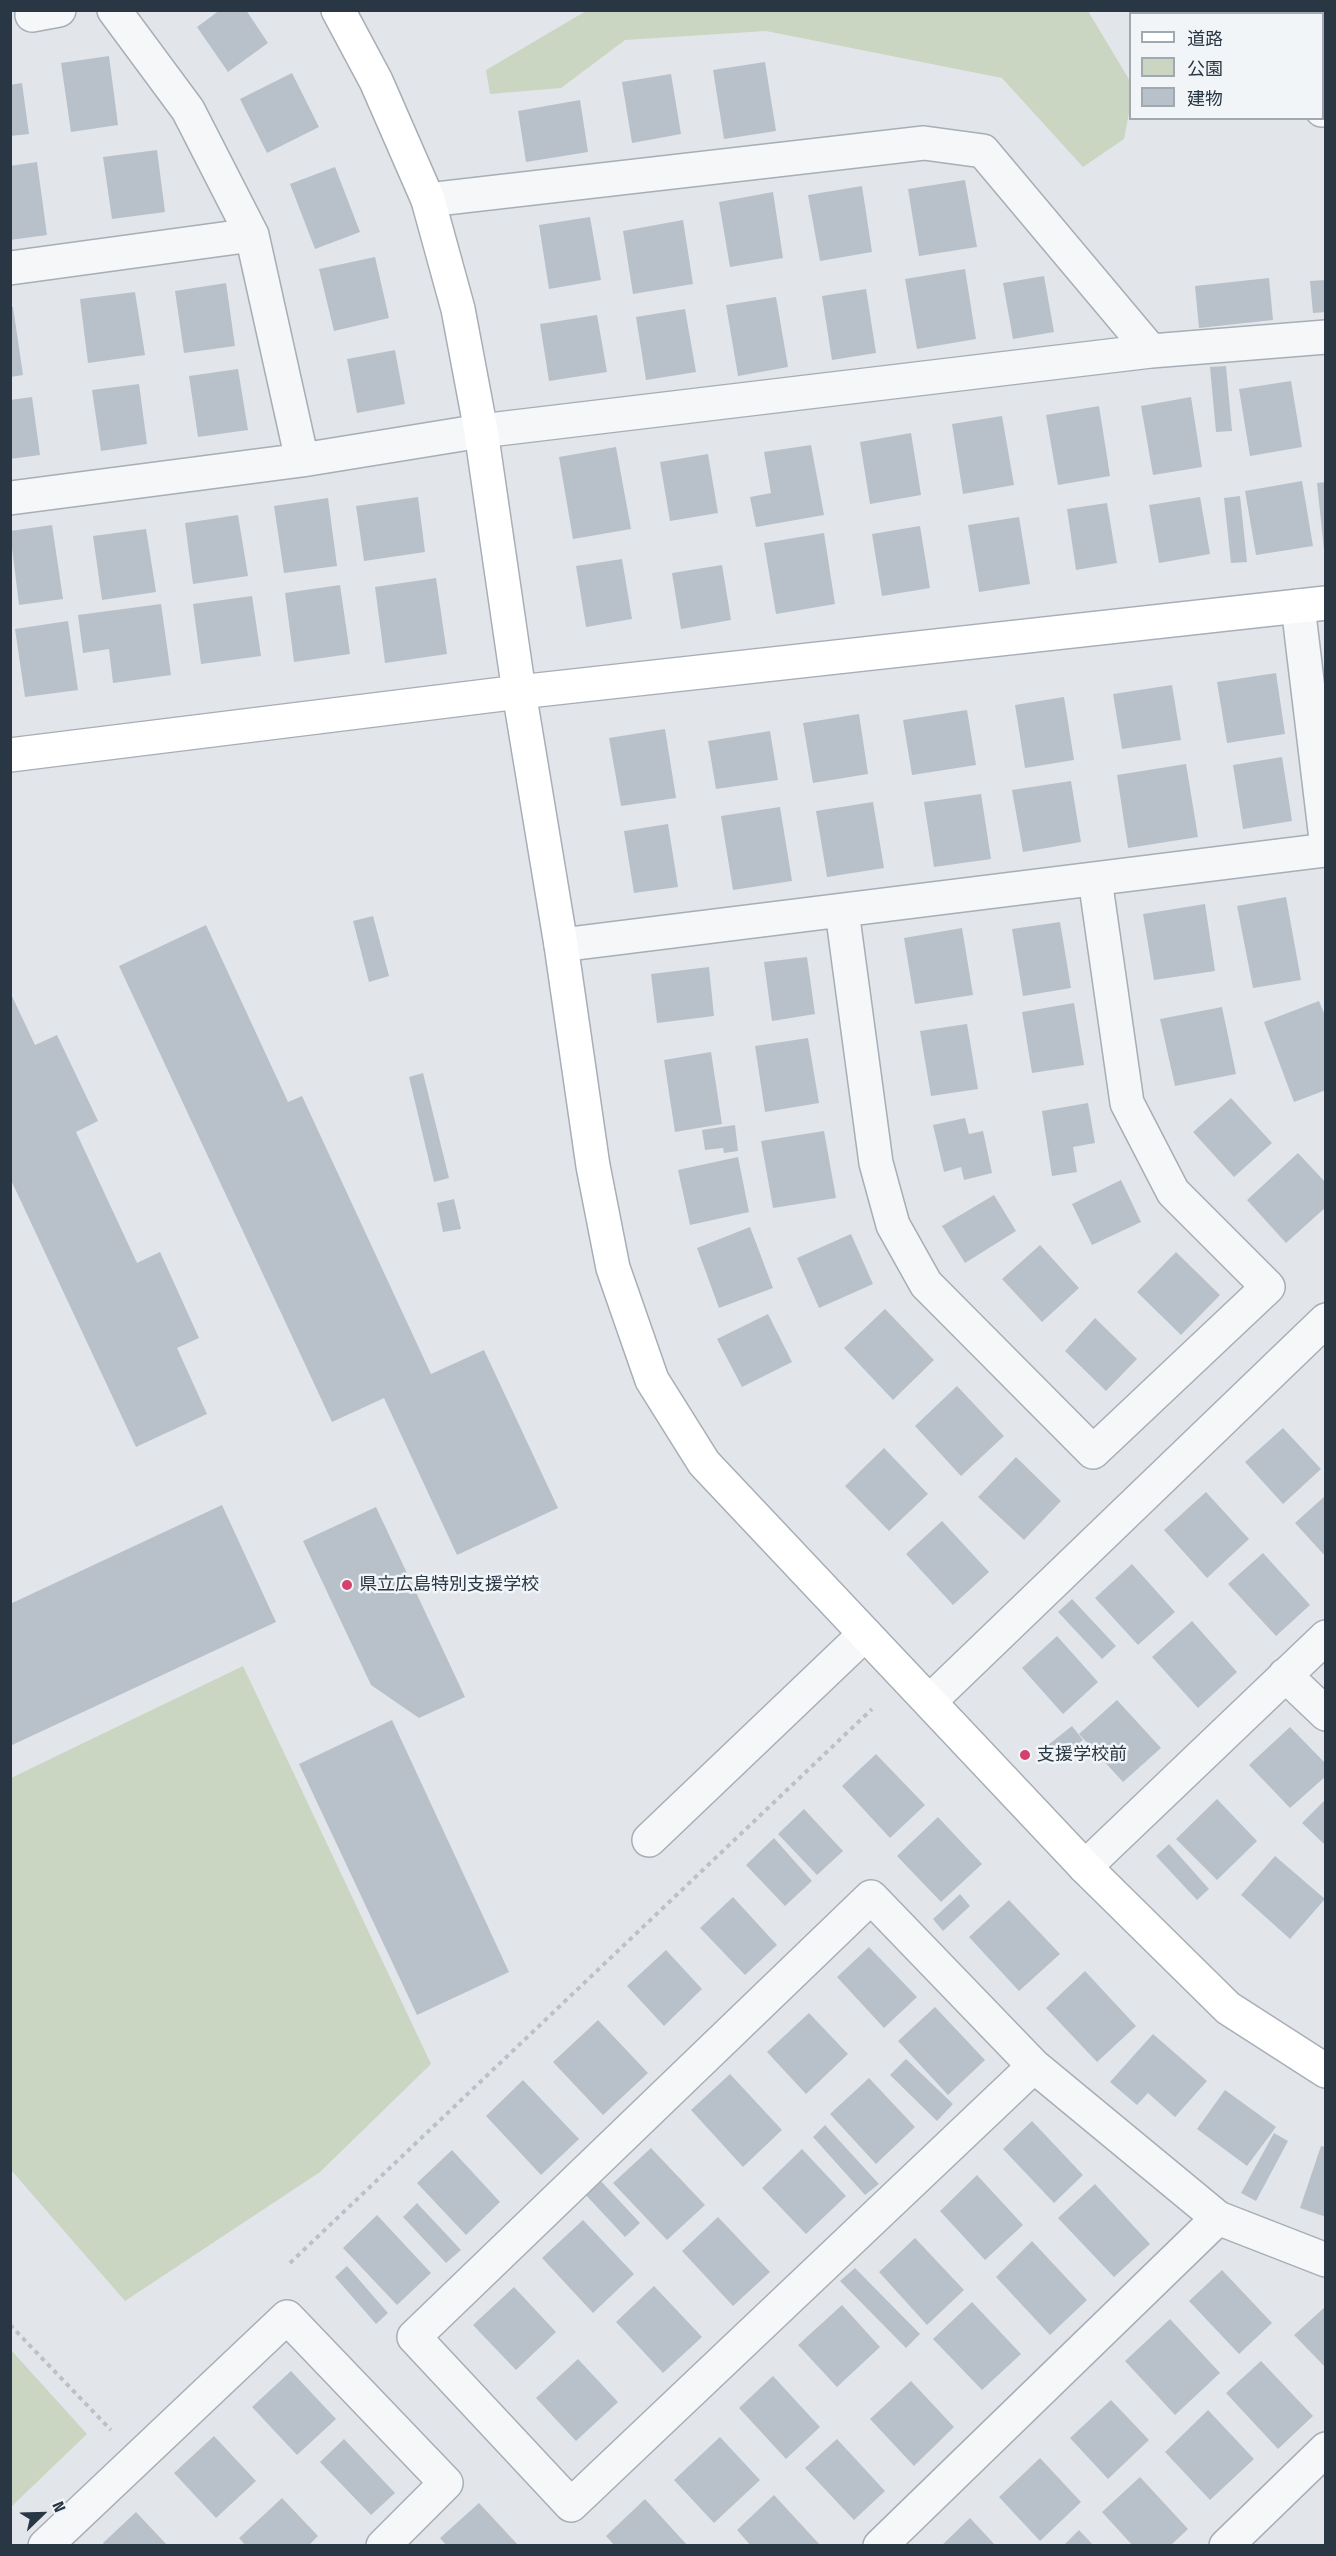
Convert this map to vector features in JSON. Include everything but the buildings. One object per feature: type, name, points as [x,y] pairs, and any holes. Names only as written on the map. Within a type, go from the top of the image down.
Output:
[{"type":"street","points":[[114,10],[188,110],[252,235],[302,460]]},
{"type":"street","points":[[338,10],[376,81],[428,200],[458,309],[481,431],[593,1166],[613,1268],[652,1380],[704,1463],[1085,1867],[1228,2008],[1326,2071]]},
{"type":"street","points":[[428,200],[924,143],[983,151],[1151,351]]},
{"type":"street","points":[[10,268],[252,235]]},
{"type":"street","points":[[10,498],[302,460],[481,431],[1151,351],[1326,337]]},
{"type":"street","points":[[10,755],[519,692],[1312,605],[1326,839]]},
{"type":"street","points":[[561,945],[1326,850]]},
{"type":"street","points":[[842,911],[876,1163],[893,1225],[926,1284],[1094,1452],[1268,1287],[1173,1192],[1127,1103],[1095,879]]},
{"type":"street","points":[[930,1701],[1326,1320]]},
{"type":"street","points":[[649,1840],[865,1634]]},
{"type":"street","points":[[1085,1867],[1326,1636]]},
{"type":"street","points":[[1285,1675],[1326,1714]]},
{"type":"street","points":[[1034,2066],[571,2505],[414,2337],[871,1897],[1034,2066],[1218,2218],[1326,2260]]},
{"type":"street","points":[[879,2546],[1218,2218]]},
{"type":"street","points":[[45,2546],[287,2317],[446,2483],[383,2546]]},
{"type":"street","points":[[1226,2546],[1326,2449]]},
{"type":"path","points":[[290,2263],[872,1710]]},
{"type":"path","points":[[10,2325],[114,2433]]},
{"type":"green space","points":[[586,11],[1088,11],[1129,79],[1129,113],[1124,139],[1083,167],[1002,78],[766,31],[625,40],[561,88],[490,94],[486,70]]},
{"type":"green space","points":[[243,1666],[431,2064],[320,2172],[125,2301],[11,2170],[11,1778]]},
{"type":"green space","points":[[11,2350],[87,2434],[11,2507]]},
{"type":"place","name":"県立広島特別支援学校","points":[[347,1585]]},
{"type":"place","name":"支援学校前","points":[[1025,1755]]}]
